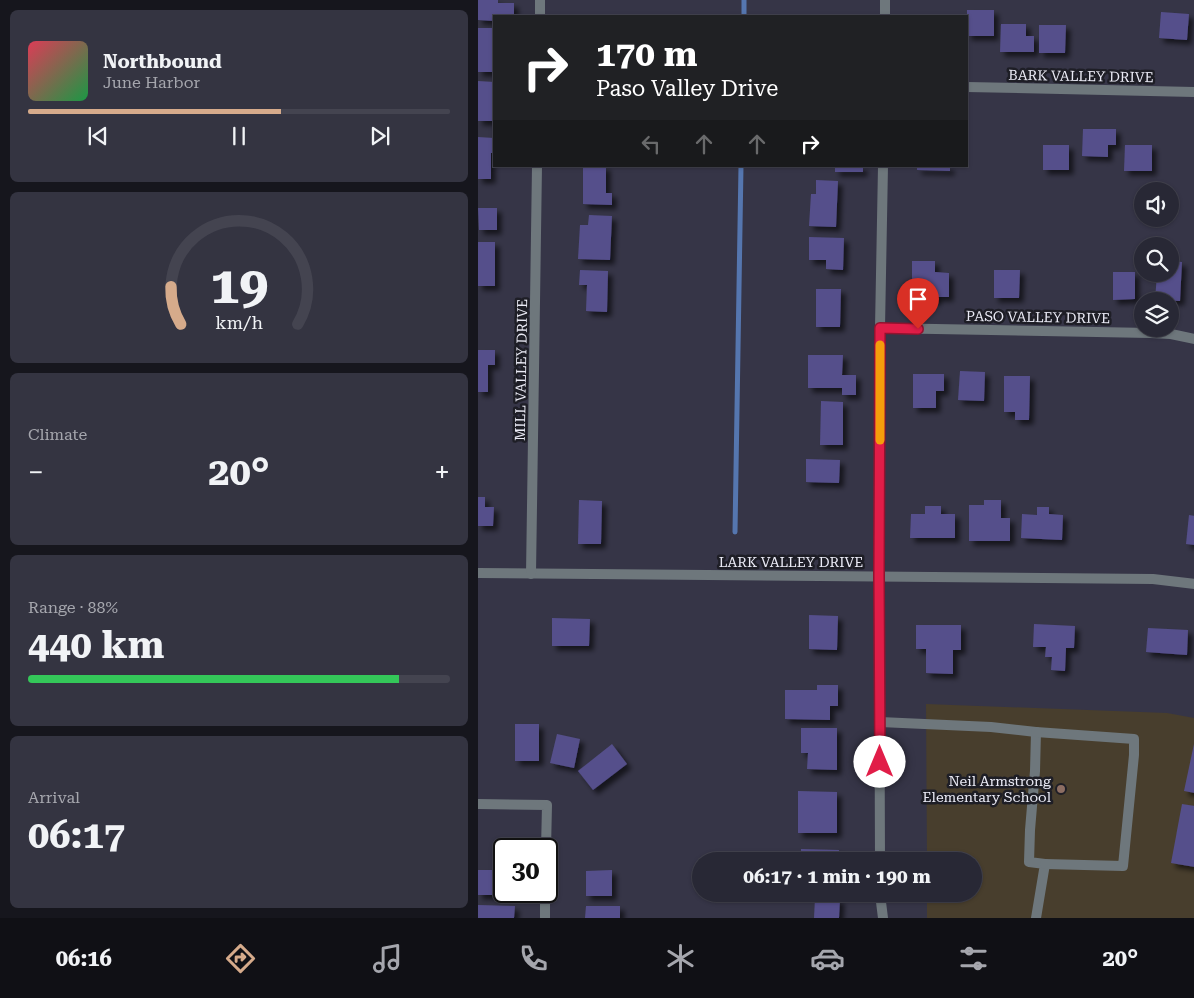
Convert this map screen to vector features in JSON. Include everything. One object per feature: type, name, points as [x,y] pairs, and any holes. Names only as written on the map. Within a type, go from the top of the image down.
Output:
[{"type":"street","points":[[540,0],[540,15]]},
{"type":"street","points":[[885,0],[885,15]]},
{"type":"street","name":"BARK VALLEY DRIVE","points":[[968,87],[1194,92]]},
{"type":"street","name":"MILL VALLEY DRIVE","points":[[531,574],[537,167]]},
{"type":"street","points":[[880,852],[880,328],[883,167]]},
{"type":"street","name":"PASO VALLEY DRIVE","points":[[880,328],[1150,333],[1171,334],[1194,339]]},
{"type":"street","name":"LARK VALLEY DRIVE","points":[[478,573],[1153,579],[1194,584]]},
{"type":"street","points":[[880,722],[991,727],[1036,732],[1134,738],[1123,866],[1029,862],[1036,732]]},
{"type":"street","points":[[478,804],[547,805],[546,838]]},
{"type":"street","points":[[1036,918],[1045,864]]},
{"type":"street","points":[[881,902],[883,918]]},
{"type":"street","points":[[545,903],[545,918]]},
{"type":"shaded area","name":"Neil Armstrong Elementary School","points":[[926,704],[1167,713],[1194,718],[1194,918],[927,918],[927,902],[982,902],[982,852],[927,852]]},
{"type":"building","points":[[478,0],[498,0],[498,3],[514,3],[514,15],[493,15],[493,21],[478,20]]},
{"type":"building","points":[[967,10],[994,10],[994,36],[968,36]]},
{"type":"building","points":[[1161,12],[1189,14],[1187,40],[1159,38]]},
{"type":"building","points":[[1001,24],[1026,24],[1026,36],[1034,36],[1034,52],[1000,52]]},
{"type":"building","points":[[1039,25],[1066,25],[1065,53],[1039,53]]},
{"type":"building","points":[[478,28],[493,28],[493,72],[478,72]]},
{"type":"building","points":[[478,81],[493,82],[493,121],[478,121]]},
{"type":"building","points":[[1083,129],[1116,129],[1116,145],[1108,145],[1108,157],[1082,156]]},
{"type":"building","points":[[478,137],[493,138],[491,179],[478,179]]},
{"type":"building","points":[[1043,145],[1069,145],[1069,170],[1043,170]]},
{"type":"building","points":[[1125,145],[1152,145],[1152,171],[1124,171]]},
{"type":"building","points":[[583,167],[606,167],[606,193],[612,193],[612,205],[583,204]]},
{"type":"building","points":[[835,167],[863,167],[863,172],[835,172]]},
{"type":"building","points":[[917,167],[950,167],[950,171],[917,170]]},
{"type":"building","points":[[816,180],[838,181],[836,227],[809,226],[811,194],[816,194]]},
{"type":"building","points":[[478,208],[497,208],[497,230],[479,230]]},
{"type":"building","points":[[589,215],[612,216],[610,260],[578,259],[580,225],[588,225]]},
{"type":"building","points":[[809,237],[844,238],[843,270],[826,269],[826,260],[809,260]]},
{"type":"building","points":[[478,242],[495,242],[495,286],[478,286]]},
{"type":"building","points":[[912,261],[935,261],[935,272],[949,273],[949,297],[937,297],[937,300],[912,300]]},
{"type":"building","points":[[1179,262],[1182,262],[1180,301],[1179,292],[1156,292],[1156,282],[1179,282]]},
{"type":"building","points":[[580,270],[608,271],[607,312],[586,311],[587,285],[579,285]]},
{"type":"building","points":[[994,270],[1020,270],[1019,298],[994,298]]},
{"type":"building","points":[[1113,272],[1134,272],[1134,299],[1113,300]]},
{"type":"building","points":[[816,289],[841,289],[840,327],[816,327]]},
{"type":"building","points":[[478,350],[495,350],[495,365],[488,365],[488,392],[478,392]]},
{"type":"building","points":[[808,355],[843,355],[842,375],[856,375],[856,395],[842,395],[842,388],[808,388]]},
{"type":"building","points":[[960,371],[985,372],[984,401],[958,400]]},
{"type":"building","points":[[913,374],[944,374],[944,391],[936,391],[936,408],[913,408]]},
{"type":"building","points":[[1004,376],[1030,376],[1029,420],[1015,420],[1015,412],[1004,412]]},
{"type":"building","points":[[821,401],[843,402],[843,445],[820,445]]},
{"type":"building","points":[[806,459],[840,460],[839,483],[806,482]]},
{"type":"building","points":[[478,497],[485,497],[485,507],[494,507],[493,526],[478,526]]},
{"type":"building","points":[[579,500],[602,501],[601,544],[578,544]]},
{"type":"building","points":[[984,500],[1001,500],[1001,518],[1010,518],[1010,541],[969,541],[969,505],[984,505]]},
{"type":"building","points":[[925,506],[941,506],[941,514],[955,514],[955,538],[910,538],[911,514],[925,514]]},
{"type":"building","points":[[1037,507],[1049,507],[1049,514],[1063,515],[1062,540],[1021,538],[1022,514],[1037,515]]},
{"type":"building","points":[[1189,515],[1195,516],[1195,545],[1186,544]]},
{"type":"building","points":[[809,615],[838,616],[837,650],[809,649]]},
{"type":"building","points":[[552,618],[590,619],[589,646],[552,646]]},
{"type":"building","points":[[1034,624],[1075,626],[1074,648],[1066,648],[1065,671],[1051,670],[1052,657],[1045,657],[1046,647],[1033,647]]},
{"type":"building","points":[[916,625],[961,625],[961,650],[953,650],[953,674],[926,673],[926,649],[916,649]]},
{"type":"building","points":[[1148,628],[1188,630],[1187,655],[1146,652]]},
{"type":"building","points":[[817,685],[838,685],[838,706],[830,706],[830,720],[785,719],[785,690],[817,690]]},
{"type":"building","points":[[515,724],[539,724],[539,761],[515,761]]},
{"type":"building","points":[[801,728],[837,728],[837,770],[807,769],[808,753],[801,753]]},
{"type":"building","points":[[557,734],[580,739],[574,768],[550,763]]},
{"type":"building","points":[[612,744],[627,764],[593,790],[578,771]]},
{"type":"building","points":[[1195,744],[1195,793],[1184,791]]},
{"type":"building","points":[[798,791],[837,792],[837,833],[798,833]]},
{"type":"building","points":[[1182,804],[1195,806],[1195,867],[1171,863]]},
{"type":"building","points":[[801,849],[839,850],[839,852],[801,852]]},
{"type":"building","points":[[478,870],[493,870],[493,895],[478,895]]},
{"type":"building","points":[[612,870],[612,896],[586,896],[586,871]]},
{"type":"building","points":[[815,902],[840,902],[839,918],[814,918]]},
{"type":"building","points":[[478,905],[515,906],[514,918],[478,918]]},
{"type":"building","points":[[586,906],[620,906],[620,918],[585,918]]},
{"type":"waterway","points":[[744,0],[744,15]]},
{"type":"waterway","points":[[735,532],[741,167]]},
{"type":"slow traffic","points":[[880,345],[880,440]]},
{"type":"place","name":"Neil Armstrong Elementary School","points":[[1061,789]]},
{"type":"route","points":[[880,762],[880,328],[918,329]]}]
